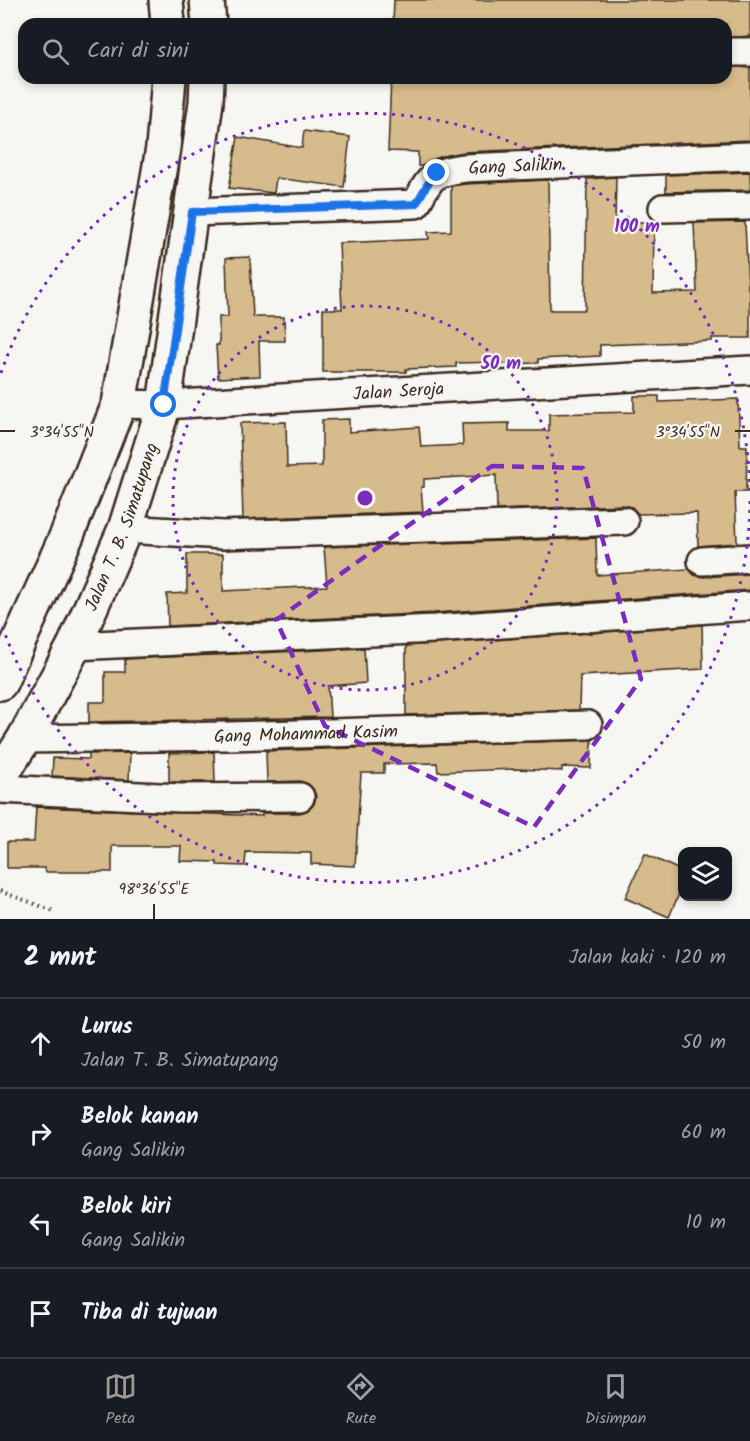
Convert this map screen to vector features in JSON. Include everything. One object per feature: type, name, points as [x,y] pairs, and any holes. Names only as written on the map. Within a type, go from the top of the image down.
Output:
[{"type":"main road","points":[[166,0],[168,18]]},
{"type":"main road","points":[[207,0],[208,18]]},
{"type":"main road","points":[[0,683],[67,535],[119,404],[163,148],[169,84]]},
{"type":"main road","name":"Jalan T. B. Simatupang","points":[[0,777],[24,739],[74,646],[125,530],[164,405],[207,102],[207,84]]},
{"type":"street","name":"Gang Salikin","points":[[192,212],[416,204],[437,173],[465,168],[750,156]]},
{"type":"street","points":[[663,208],[750,206]]},
{"type":"street","name":"Jalan Seroja","points":[[119,404],[164,405],[750,369]]},
{"type":"street","points":[[125,530],[223,535],[624,521]]},
{"type":"street","points":[[702,561],[750,558]]},
{"type":"street","points":[[74,646],[435,629],[750,606]]},
{"type":"street","name":"Gang Mohammad Kasim","points":[[24,739],[229,736],[588,725]]},
{"type":"street","points":[[0,789],[180,798],[300,797]]},
{"type":"path","points":[[0,891],[54,911]]},
{"type":"highlighted area","points":[[492,466],[583,468],[641,679],[534,827],[325,726],[276,620]]},
{"type":"building","points":[[394,0],[750,0],[750,36],[732,38],[732,18],[393,18]]},
{"type":"building","points":[[732,66],[750,68],[750,140],[464,152],[440,157],[422,166],[418,166],[418,152],[388,151],[391,84],[732,84]]},
{"type":"building","points":[[304,131],[350,137],[344,187],[276,178],[274,193],[229,188],[238,137],[302,148]]},
{"type":"building","points":[[750,172],[750,190],[666,192],[666,175]]},
{"type":"building","points":[[616,177],[615,222],[654,222],[653,293],[697,292],[694,223],[745,222],[748,289],[750,289],[750,338],[600,345],[600,356],[538,359],[538,363],[456,363],[456,367],[406,369],[406,372],[323,372],[323,309],[342,309],[339,243],[429,239],[428,232],[451,231],[451,186],[548,180],[550,310],[585,310],[587,179]]},
{"type":"building","points":[[250,257],[253,317],[284,317],[285,341],[259,341],[260,376],[218,378],[216,345],[219,345],[219,317],[228,317],[226,258]]},
{"type":"building","points":[[634,396],[659,396],[659,402],[738,399],[740,446],[747,446],[746,492],[735,492],[737,543],[698,546],[697,513],[638,514],[632,507],[623,505],[497,510],[496,475],[424,479],[424,487],[421,487],[423,512],[243,519],[240,423],[286,422],[287,467],[322,466],[322,420],[349,419],[349,432],[419,427],[421,447],[463,445],[462,424],[509,423],[509,431],[549,431],[549,414],[634,412]]},
{"type":"building","points":[[596,538],[597,575],[689,569],[694,575],[703,577],[750,574],[750,590],[434,613],[168,626],[167,594],[187,593],[187,554],[223,554],[223,591],[327,586],[324,547]]},
{"type":"building","points":[[702,625],[703,669],[580,676],[579,710],[406,715],[406,646]]},
{"type":"building","points":[[364,648],[366,683],[328,686],[330,717],[89,722],[89,702],[105,702],[105,672],[125,672],[125,659]]},
{"type":"building","points":[[592,740],[591,768],[562,767],[562,771],[515,769],[438,772],[437,763],[384,764],[384,773],[361,773],[355,866],[311,864],[311,853],[246,852],[245,866],[217,865],[217,862],[180,861],[181,846],[112,846],[112,872],[45,872],[45,868],[7,868],[7,842],[34,842],[36,807],[262,816],[262,813],[300,813],[308,810],[314,804],[316,796],[308,784],[300,781],[267,782],[266,751]]},
{"type":"building","points":[[214,752],[215,782],[169,782],[169,753]]},
{"type":"building","points":[[130,753],[129,780],[52,776],[53,758],[89,759],[89,754]]},
{"type":"building","points":[[645,854],[678,869],[678,896],[669,917],[625,898]]},
{"type":"route","points":[[164,405],[192,212],[416,204],[437,173]]}]
